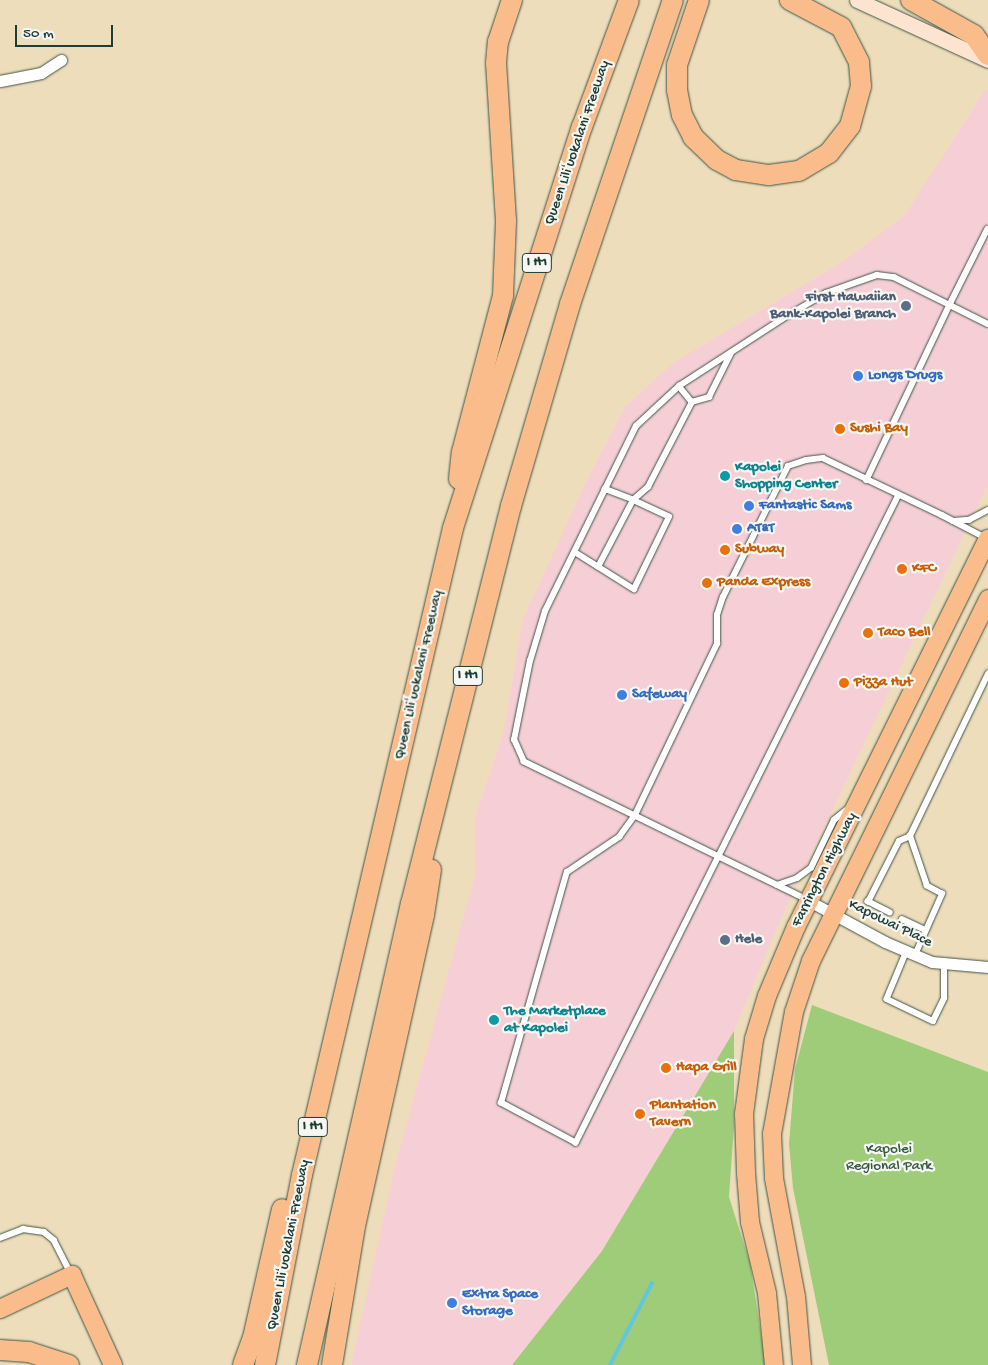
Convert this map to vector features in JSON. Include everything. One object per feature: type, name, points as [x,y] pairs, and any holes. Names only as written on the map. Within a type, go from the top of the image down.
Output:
[{"type":"highway","points":[[453,528],[462,452],[503,296],[506,221],[496,63],[498,42],[512,0]]},
{"type":"highway","name":"Queen Liliʻuokalani Freeway","points":[[266,1362],[302,1175],[453,528],[582,128],[629,0]]},
{"type":"highway","name":"I H1","points":[[307,1365],[410,904],[446,770],[511,506],[570,304],[673,0]]},
{"type":"highway","points":[[699,0],[677,65],[677,90],[682,115],[694,137],[717,160],[736,170],[769,175],[799,171],[829,153],[850,126],[862,86],[859,62],[841,27],[790,0]]},
{"type":"highway","points":[[911,0],[974,35],[988,55]]},
{"type":"highway","points":[[332,1365],[355,1226],[424,915],[446,770]]},
{"type":"highway","points":[[244,1365],[253,1338],[309,1091],[367,901]]},
{"type":"highway","points":[[0,1350],[29,1352],[70,1365]]},
{"type":"main road","points":[[858,0],[988,60]]},
{"type":"main road","name":"Farrington Highway","points":[[774,1365],[767,1293],[750,1222],[744,1114],[754,1039],[783,957],[988,539]]},
{"type":"main road","name":"Farrington Highway","points":[[802,1365],[796,1297],[774,1178],[772,1134],[780,1077],[800,990],[988,599]]},
{"type":"main road","points":[[0,1309],[72,1275],[114,1365]]},
{"type":"street","points":[[0,81],[41,73],[61,60]]},
{"type":"street","name":"Kapowai Place","points":[[811,902],[911,953],[944,964],[988,967]]},
{"type":"lane","points":[[868,480],[950,305],[988,229]]},
{"type":"lane","points":[[811,902],[524,762],[514,740],[530,661],[545,612],[636,426],[679,386],[732,351],[826,293],[877,275],[894,277],[988,324]]},
{"type":"lane","points":[[598,567],[633,500],[648,487],[692,402],[709,397],[732,351]]},
{"type":"lane","points":[[679,386],[692,402]]},
{"type":"lane","points":[[899,495],[576,1143],[501,1104],[567,872],[619,837],[635,815],[717,644],[717,615],[723,597],[788,466],[823,458],[953,521],[988,539]]},
{"type":"lane","points":[[575,552],[634,589],[669,517],[605,489]]},
{"type":"lane","points":[[953,521],[969,520],[988,510]]},
{"type":"lane","points":[[890,913],[868,902],[899,841],[910,836],[988,674]]},
{"type":"lane","points":[[982,688],[988,691]]},
{"type":"lane","points":[[777,886],[797,878],[811,868],[834,820],[860,802]]},
{"type":"lane","points":[[910,836],[927,886],[942,894],[926,930],[911,953],[887,999],[933,1021],[944,998],[944,964]]},
{"type":"lane","points":[[902,919],[926,930]]},
{"type":"lane","points":[[0,1238],[23,1229],[44,1232],[54,1240],[72,1275]]},
{"type":"shaded area","points":[[985,90],[988,91],[988,484],[781,918],[734,1031],[602,1251],[512,1365],[351,1365],[395,1166],[475,875],[475,817],[503,734],[523,619],[585,484],[625,407],[673,363],[844,261],[905,215]]},
{"type":"green space","name":"Kapolei Regional Park","points":[[812,1005],[988,1072],[988,1365],[829,1365],[793,1188],[789,1144],[795,1069]]},
{"type":"green space","points":[[734,1031],[734,1125],[729,1197],[750,1263],[766,1365],[512,1365],[602,1251]]},
{"type":"waterway","points":[[610,1365],[652,1283]]},
{"type":"place","name":"First Hawaiian Bank-Kapolei Branch","points":[[906,306]]},
{"type":"place","name":"Longs Drugs","points":[[858,376]]},
{"type":"place","name":"Sushi Bay","points":[[840,429]]},
{"type":"place","name":"Kapolei Shopping Center","points":[[725,476]]},
{"type":"place","name":"Fantastic Sams","points":[[749,506]]},
{"type":"place","name":"AT&T","points":[[737,529]]},
{"type":"place","name":"Subway","points":[[725,550]]},
{"type":"place","name":"KFC","points":[[902,569]]},
{"type":"place","name":"Panda Express","points":[[707,583]]},
{"type":"place","name":"Taco Bell","points":[[868,633]]},
{"type":"place","name":"Pizza Hut","points":[[844,683]]},
{"type":"place","name":"Safeway","points":[[622,695]]},
{"type":"place","name":"Hele","points":[[725,940]]},
{"type":"place","name":"The Marketplace at Kapolei","points":[[494,1020]]},
{"type":"place","name":"Hapa Grill","points":[[666,1068]]},
{"type":"place","name":"Plantation Tavern","points":[[640,1114]]},
{"type":"place","name":"Extra Space Storage","points":[[452,1303]]}]
